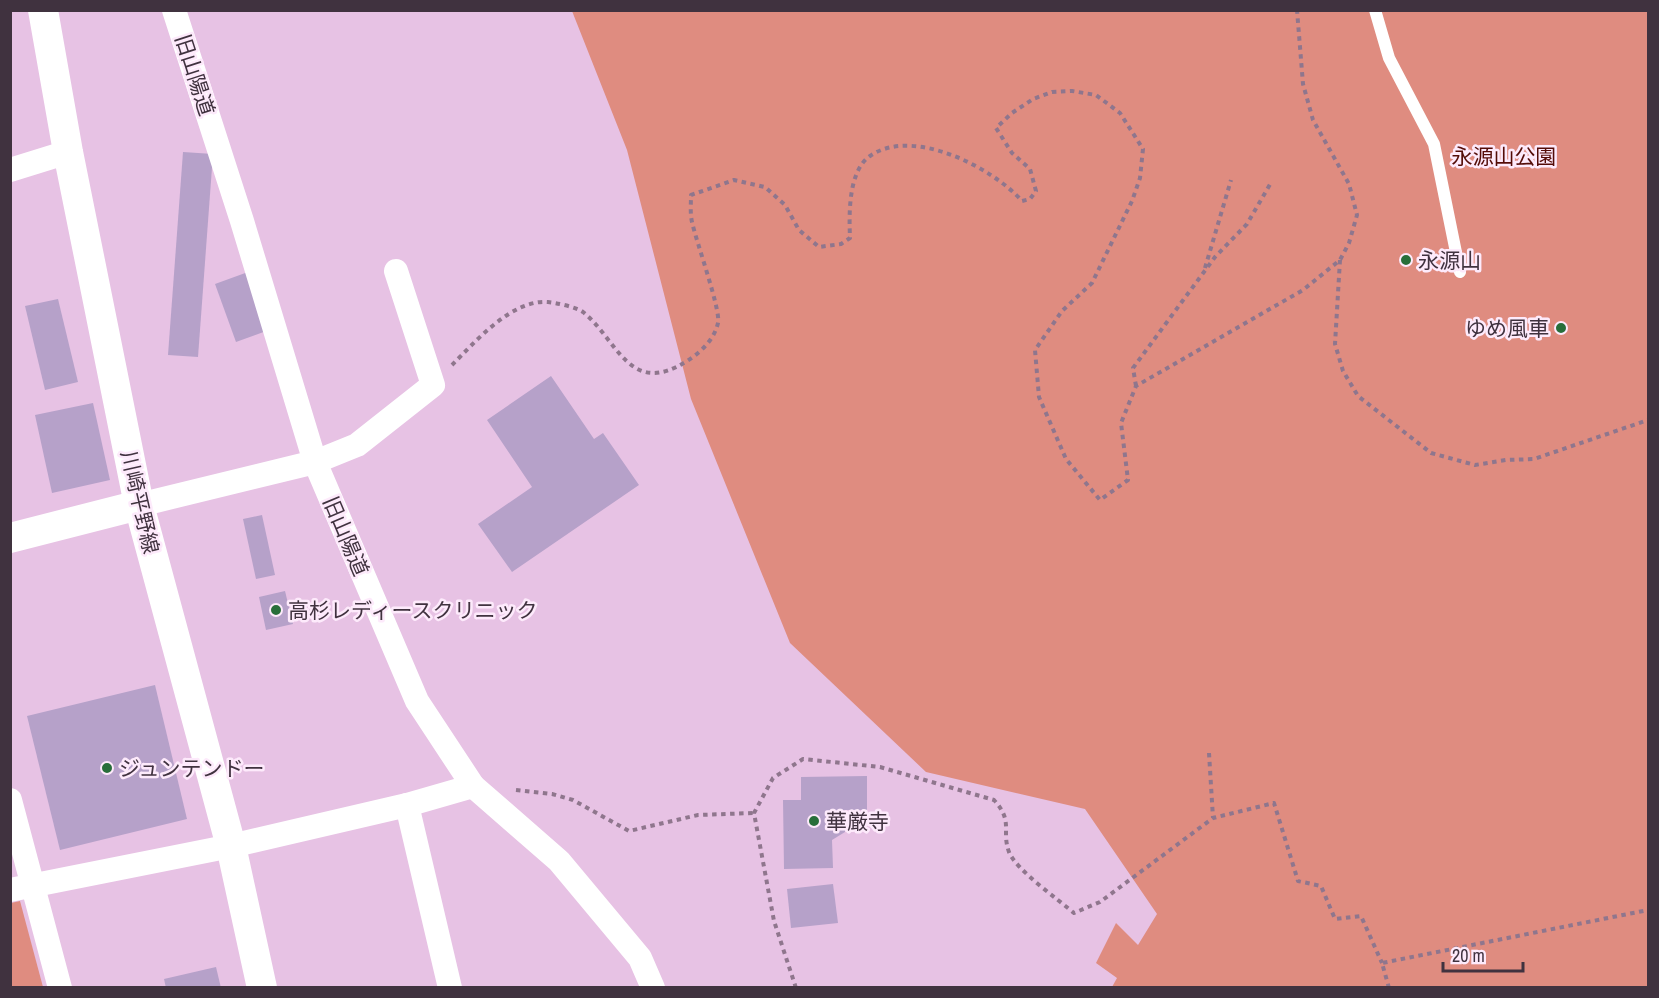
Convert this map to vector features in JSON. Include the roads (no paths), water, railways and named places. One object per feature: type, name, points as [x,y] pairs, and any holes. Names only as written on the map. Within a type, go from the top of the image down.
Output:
[{"type":"street","name":"川崎平野線","points":[[43,10],[68,152],[139,505],[231,846],[262,987]]},
{"type":"street","name":"旧山陽道","points":[[174,10],[242,221],[315,462],[417,701],[473,786],[559,861],[640,958],[653,987]]},
{"type":"street","points":[[10,170],[68,152]]},
{"type":"street","points":[[10,538],[315,462],[357,445],[433,385],[396,271]]},
{"type":"street","points":[[21,887],[231,846],[407,805],[473,786]]},
{"type":"street","points":[[10,800],[21,887],[60,987]]},
{"type":"street","points":[[407,805],[450,987]]},
{"type":"lane","points":[[1375,10],[1389,58],[1434,144],[1460,272]]},
{"type":"place","name":"永源山","points":[[1406,260]]},
{"type":"place","name":"ゆめ風車","points":[[1561,328]]},
{"type":"place","name":"高杉レディースクリニック","points":[[276,610]]},
{"type":"place","name":"ジュンテンドー","points":[[107,768]]},
{"type":"place","name":"華厳寺","points":[[814,821]]},
{"type":"park label","name":"永源山公園","points":[[1504,156]]}]
